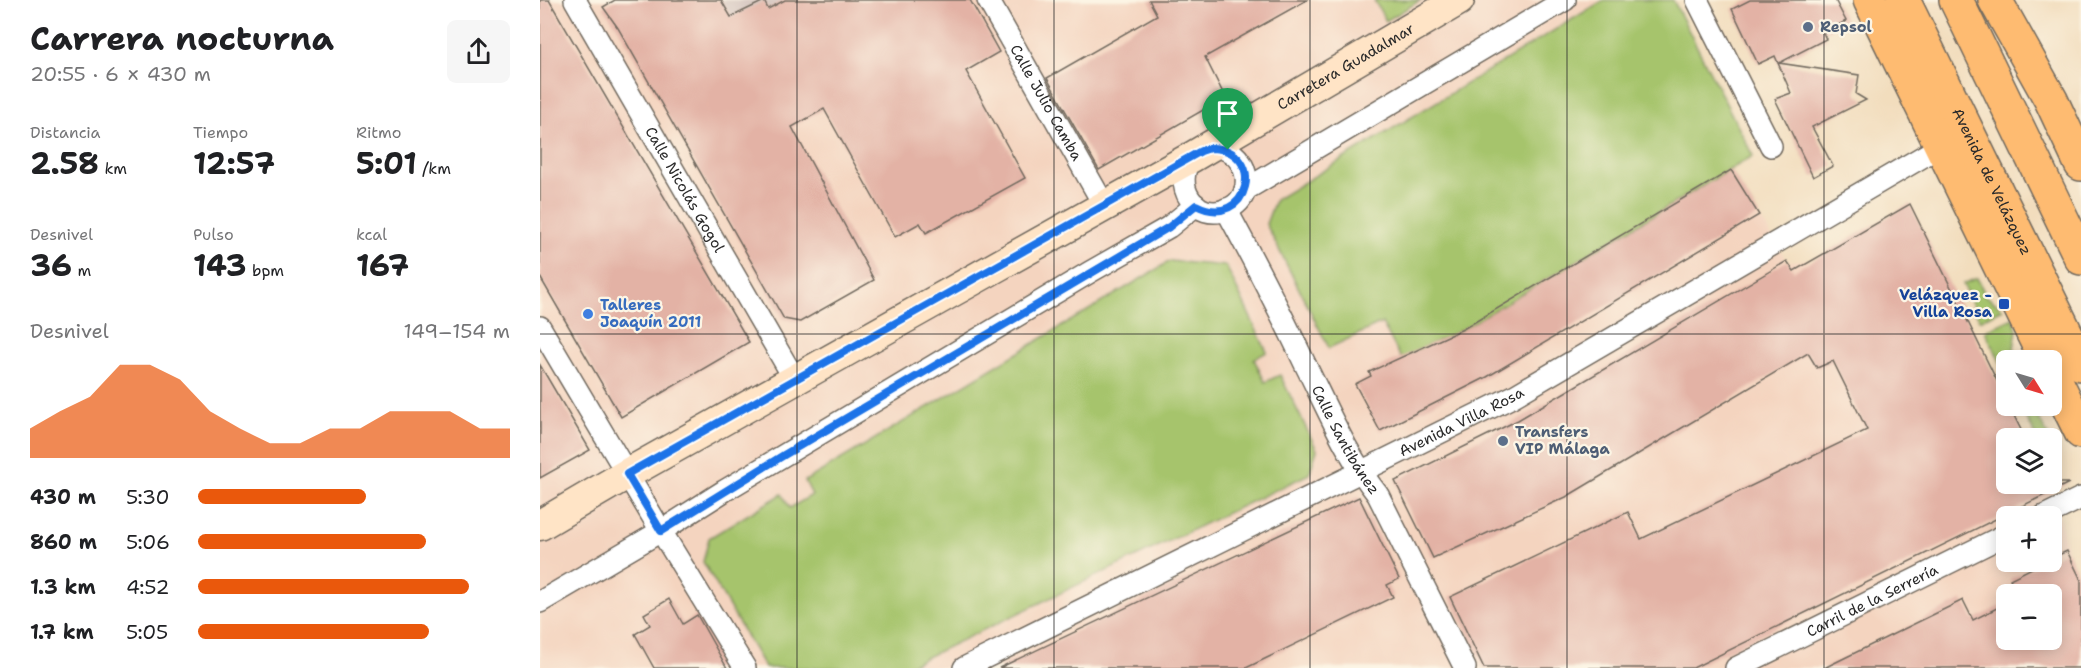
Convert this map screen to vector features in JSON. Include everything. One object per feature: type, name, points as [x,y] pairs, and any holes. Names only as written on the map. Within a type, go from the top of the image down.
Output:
[{"type":"highway","points":[[1870,0],[2041,350]]},
{"type":"highway","name":"Avenida de Velázquez","points":[[1903,0],[2081,364]]},
{"type":"highway","points":[[1956,0],[2081,258]]},
{"type":"highway","points":[[1995,0],[2050,100],[2081,164]]},
{"type":"highway","points":[[2062,393],[2081,432]]},
{"type":"street","name":"Calle Nicolás Gogol","points":[[575,0],[795,380]]},
{"type":"street","name":"Calle Julio Camba","points":[[988,0],[1104,205]]},
{"type":"street","name":"Carretera Guadalmar","points":[[540,525],[1196,154],[1459,0]]},
{"type":"street","points":[[1196,154],[1187,164],[1183,182],[1185,191],[1196,205],[1205,210],[1226,209],[1241,198],[1245,190],[1564,0]]},
{"type":"street","points":[[1696,0],[1771,146]]},
{"type":"street","name":"Avenida Villa Rosa","points":[[964,668],[1512,397],[1941,146]]},
{"type":"street","name":"Carretera Guadalmar","points":[[1196,154],[1219,148],[1228,150],[1236,156],[1246,171],[1245,190]]},
{"type":"street","points":[[540,602],[1169,227],[1196,205]]},
{"type":"street","name":"Calle Santibánez","points":[[1226,209],[1264,279],[1361,473],[1378,495],[1465,668]]},
{"type":"street","points":[[540,327],[745,668]]},
{"type":"street","points":[[2062,507],[2081,498]]},
{"type":"street","name":"Carril de la Serrería","points":[[1736,668],[1996,539]]},
{"type":"shaded area","points":[[540,0],[721,0],[731,17],[764,1],[785,0],[1673,0],[1753,156],[1731,170],[1787,261],[1812,260],[1910,204],[1996,380],[1996,416],[2007,416],[2007,428],[1996,428],[1996,494],[2054,494],[2056,506],[1996,506],[1996,572],[2062,572],[2062,530],[2067,551],[2081,580],[2081,668],[540,668]]},
{"type":"shaded area","points":[[721,0],[785,0],[768,9],[764,1],[731,17]]},
{"type":"green space","points":[[1374,0],[1421,0],[1386,21]]},
{"type":"green space","points":[[1604,0],[1673,0],[1753,156],[1463,329],[1401,358],[1382,323],[1329,348],[1266,224],[1275,200]]},
{"type":"green space","points":[[1170,261],[1226,266],[1267,352],[1254,359],[1265,382],[1280,375],[1317,450],[1309,474],[904,668],[765,668],[703,562],[709,538],[782,494],[790,508],[812,495],[805,481]]},
{"type":"green space","points":[[1977,278],[1986,296],[2003,309],[1980,320],[1963,284]]},
{"type":"green space","points":[[2013,318],[2017,330],[2014,350],[1996,350],[1996,353],[1985,331]]},
{"type":"green space","points":[[2026,416],[2038,416],[2044,428],[2032,428]]},
{"type":"building","points":[[540,0],[549,0],[749,342],[621,417],[540,277]]},
{"type":"building","points":[[615,0],[721,0],[731,17],[764,1],[768,9],[785,0],[970,0],[999,52],[966,71],[1025,178],[926,233],[920,223],[895,237],[824,109],[792,127],[874,280],[800,322],[784,319],[618,28],[603,7]]},
{"type":"building","points":[[1149,0],[1307,0],[1205,57],[1226,99],[1099,170],[1047,78],[1157,15]]},
{"type":"building","points":[[1750,0],[1835,0],[1846,21],[1823,33],[1826,39],[1779,63],[1859,75],[1856,94],[1866,100],[1812,127],[1833,166],[1813,177],[1775,99],[1791,93],[1775,56],[1758,64],[1732,9]]},
{"type":"building","points":[[1731,170],[1759,215],[1487,377],[1380,431],[1355,384],[1371,376],[1369,372],[1463,329]]},
{"type":"building","points":[[1910,204],[1996,379],[1996,416],[2014,416],[2020,428],[1996,428],[1996,494],[2047,494],[2022,506],[1996,506],[1996,519],[1693,668],[1484,668],[1450,597],[1628,512],[1641,539],[1867,430],[1833,361],[1817,368],[1808,353],[1566,497],[1433,558],[1395,481],[1518,420],[1787,261],[1794,271]]},
{"type":"building","points":[[540,365],[590,450],[540,478]]},
{"type":"building","points":[[1359,497],[1399,579],[1387,585],[1393,597],[1246,668],[999,668]]},
{"type":"building","points":[[2067,551],[2081,580],[2081,668],[1824,668],[1963,600],[1973,620],[1996,608],[1996,650],[2062,650],[2062,584],[2013,584],[2010,579],[2024,572],[2062,572],[2062,553]]},
{"type":"building","points":[[669,599],[683,624],[697,615],[727,668],[654,668],[635,634],[650,625],[644,614]]},
{"type":"place","name":"Repsol","points":[[1808,27]]},
{"type":"place","name":"Velázquez - Villa Rosa","points":[[2004,304]]},
{"type":"place","name":"Talleres Joaquín 2011","points":[[588,314]]},
{"type":"place","name":"Transfers VIP Málaga","points":[[1503,441]]},
{"type":"route","points":[[1210,148],[1228,150],[1242,162],[1246,171],[1245,190],[1234,204],[1216,211],[1205,210],[1196,205],[1169,227],[784,455],[661,531],[627,474],[1201,151],[1210,148]]}]
